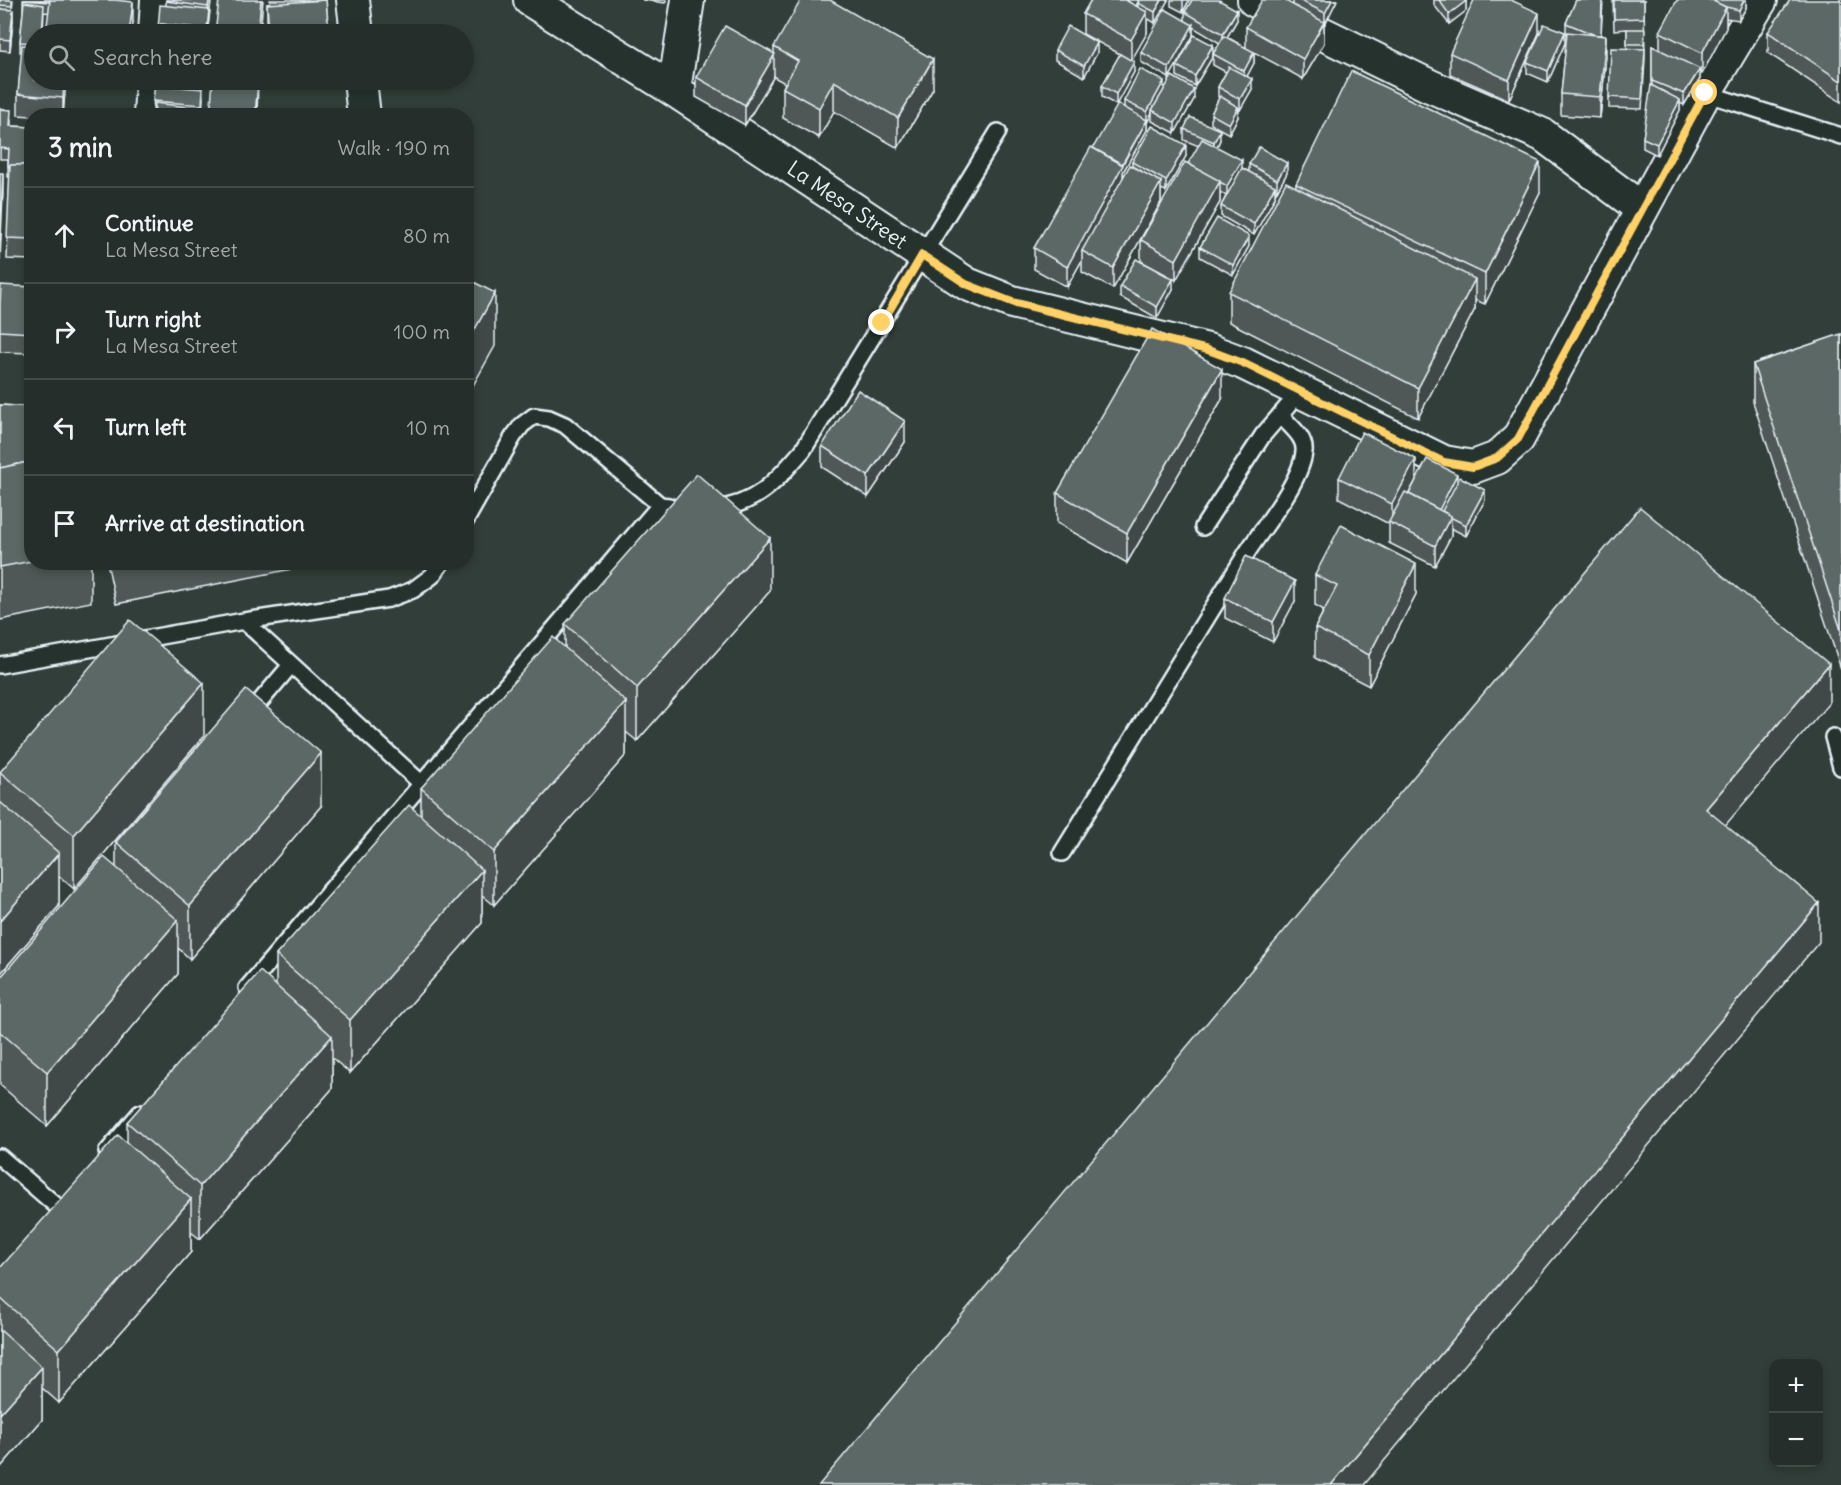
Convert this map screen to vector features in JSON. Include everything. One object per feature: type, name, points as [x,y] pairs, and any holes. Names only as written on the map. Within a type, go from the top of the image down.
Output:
[{"type":"street","points":[[156,24],[157,0]]},
{"type":"street","points":[[353,0],[356,24]]},
{"type":"street","name":"La Mesa Street","points":[[530,0],[674,90],[966,284],[1012,302],[1208,350],[1243,363],[1444,462],[1473,467],[1497,458],[1518,439],[1705,93],[1761,0]]},
{"type":"street","points":[[674,90],[688,0]]},
{"type":"street","points":[[1254,0],[1430,86],[1543,135],[1642,209]]},
{"type":"street","points":[[150,108],[151,90]]},
{"type":"street","points":[[361,90],[363,108]]},
{"type":"lane","points":[[1705,93],[1841,136]]},
{"type":"lane","points":[[474,506],[513,437],[522,425],[534,416],[549,418],[565,425],[660,505],[692,510],[725,508],[750,500],[779,477],[803,450],[998,132]]},
{"type":"lane","points":[[1203,527],[1263,435],[1300,392]]},
{"type":"lane","points":[[1062,853],[1259,533],[1296,478],[1304,446],[1302,439],[1280,415]]},
{"type":"lane","points":[[237,1000],[660,505]]},
{"type":"lane","points":[[0,665],[244,621],[389,599],[413,590],[436,570]]},
{"type":"lane","points":[[244,621],[422,784]]},
{"type":"lane","points":[[126,657],[141,640]]},
{"type":"lane","points":[[238,727],[291,665]]},
{"type":"lane","points":[[1833,737],[1841,767]]},
{"type":"lane","points":[[98,1162],[152,1099]]},
{"type":"lane","points":[[0,1157],[59,1207]]},
{"type":"building","points":[[0,0],[12,0],[12,6],[0,5]]},
{"type":"building","points":[[23,0],[50,0],[49,2]]},
{"type":"building","points":[[50,0],[133,2],[130,24],[47,24]]},
{"type":"building","points":[[166,0],[209,0],[208,7]]},
{"type":"building","points":[[219,0],[261,0],[259,24],[216,24]]},
{"type":"building","points":[[326,0],[328,24],[268,24],[267,4]]},
{"type":"building","points":[[801,0],[830,0],[933,59],[898,118],[834,81],[819,108],[783,88],[798,61],[774,47]]},
{"type":"building","points":[[1091,0],[1127,0],[1147,12],[1131,40],[1083,14]]},
{"type":"building","points":[[1139,0],[1162,0],[1155,12],[1138,3]]},
{"type":"building","points":[[1192,0],[1219,0],[1237,10],[1223,34],[1185,12]]},
{"type":"building","points":[[1262,0],[1284,0],[1324,22],[1303,59],[1246,27]]},
{"type":"building","points":[[1299,0],[1332,0],[1325,13]]},
{"type":"building","points":[[1439,0],[1466,0],[1466,1],[1449,14]]},
{"type":"building","points":[[1474,0],[1511,0],[1539,13],[1509,80],[1450,53]]},
{"type":"building","points":[[1576,0],[1602,0],[1601,35],[1595,35],[1566,23]]},
{"type":"building","points":[[1614,0],[1644,0],[1644,18],[1614,19]]},
{"type":"building","points":[[1677,0],[1712,0],[1726,7],[1702,53],[1660,32]]},
{"type":"building","points":[[1716,0],[1744,0],[1739,10],[1726,7],[1715,2]]},
{"type":"building","points":[[1790,0],[1841,0],[1841,81],[1768,32]]},
{"type":"building","points":[[24,2],[44,5],[43,24],[24,24],[24,42],[20,42]]},
{"type":"building","points":[[160,5],[209,10],[208,24],[158,24]]},
{"type":"building","points":[[0,9],[13,10],[10,40],[0,39]]},
{"type":"building","points":[[1165,9],[1193,25],[1169,68],[1141,52]]},
{"type":"building","points":[[1544,24],[1565,32],[1548,71],[1527,62]]},
{"type":"building","points":[[725,26],[775,54],[745,105],[696,77]]},
{"type":"building","points":[[1068,26],[1097,43],[1084,66],[1055,50]]},
{"type":"building","points":[[1627,29],[1645,29],[1644,44],[1627,44]]},
{"type":"building","points":[[1567,32],[1606,36],[1600,97],[1561,94]]},
{"type":"building","points":[[1194,35],[1213,45],[1195,76],[1177,66]]},
{"type":"building","points":[[1224,36],[1254,52],[1244,71],[1213,54]]},
{"type":"building","points":[[22,45],[24,45],[24,90],[63,90],[63,98],[18,94]]},
{"type":"building","points":[[1652,46],[1700,69],[1684,94],[1652,81]]},
{"type":"building","points":[[1611,48],[1645,49],[1642,99],[1609,97]]},
{"type":"building","points":[[1120,54],[1134,62],[1116,94],[1102,86]]},
{"type":"building","points":[[1229,67],[1252,79],[1240,99],[1218,87]]},
{"type":"building","points":[[1140,69],[1164,81],[1147,112],[1124,101]]},
{"type":"building","points":[[1351,71],[1540,162],[1485,274],[1296,184]]},
{"type":"building","points":[[1172,76],[1194,89],[1175,123],[1152,110]]},
{"type":"building","points":[[1651,85],[1680,100],[1657,144],[1643,138]]},
{"type":"building","points":[[154,90],[203,90],[202,105],[153,101]]},
{"type":"building","points":[[212,90],[257,90],[256,108],[211,108]]},
{"type":"building","points":[[1220,96],[1238,107],[1229,124],[1211,114]]},
{"type":"building","points":[[155,103],[197,108],[155,108]]},
{"type":"building","points":[[1118,104],[1147,120],[1122,164],[1093,148]]},
{"type":"building","points":[[0,109],[11,110],[10,126],[24,127],[24,165],[8,166],[9,149],[0,148]]},
{"type":"building","points":[[1190,117],[1220,130],[1214,142],[1184,129]]},
{"type":"building","points":[[1152,126],[1186,145],[1166,181],[1132,162]]},
{"type":"building","points":[[1202,139],[1242,160],[1227,186],[1188,164]]},
{"type":"building","points":[[1091,147],[1123,165],[1067,267],[1034,248]]},
{"type":"building","points":[[1259,147],[1287,163],[1277,180],[1249,164]]},
{"type":"building","points":[[1185,162],[1220,181],[1176,260],[1141,240]]},
{"type":"building","points":[[10,165],[24,165],[24,239],[7,238]]},
{"type":"building","points":[[1130,165],[1161,182],[1113,268],[1082,251]]},
{"type":"building","points":[[1242,168],[1275,186],[1254,224],[1221,206]]},
{"type":"building","points":[[0,173],[3,173],[0,241]]},
{"type":"building","points":[[1286,182],[1475,279],[1418,388],[1229,292]]},
{"type":"building","points":[[1217,218],[1249,236],[1233,265],[1200,247]]},
{"type":"building","points":[[1136,259],[1173,279],[1157,307],[1120,286]]},
{"type":"building","points":[[474,282],[495,293],[474,331]]},
{"type":"building","points":[[1,285],[24,286],[24,332],[0,331]]},
{"type":"building","points":[[1152,329],[1222,369],[1127,533],[1057,493]]},
{"type":"building","points":[[1841,334],[1841,630],[1753,364]]},
{"type":"building","points":[[858,390],[905,421],[868,476],[822,446]]},
{"type":"building","points":[[0,405],[24,406],[24,463],[0,468]]},
{"type":"building","points":[[1362,432],[1416,459],[1392,504],[1339,478]]},
{"type":"building","points":[[1427,459],[1457,474],[1439,510],[1409,494]]},
{"type":"building","points":[[24,463],[24,562],[0,567],[0,468]]},
{"type":"building","points":[[697,474],[770,538],[637,688],[565,624]]},
{"type":"building","points":[[1460,477],[1485,490],[1466,525],[1442,511]]},
{"type":"building","points":[[1405,492],[1451,516],[1435,546],[1389,522]]},
{"type":"building","points":[[1640,507],[1829,664],[1706,809],[1819,903],[1331,1485],[819,1485]]},
{"type":"building","points":[[1341,525],[1416,564],[1369,655],[1315,628],[1337,586],[1315,575]]},
{"type":"building","points":[[1246,556],[1295,581],[1273,622],[1225,598]]},
{"type":"building","points":[[130,620],[204,683],[74,835],[0,772]]},
{"type":"building","points":[[553,637],[626,702],[494,852],[421,788]]},
{"type":"building","points":[[246,690],[321,753],[190,906],[116,842]]},
{"type":"building","points":[[0,802],[59,853],[0,921]]},
{"type":"building","points":[[409,805],[482,870],[350,1020],[276,955]]},
{"type":"building","points":[[104,857],[178,920],[47,1072],[0,1032],[0,978]]},
{"type":"building","points":[[260,971],[332,1036],[200,1186],[127,1122]]},
{"type":"building","points":[[118,1135],[191,1199],[59,1350],[0,1298],[0,1268]]},
{"type":"building","points":[[0,1330],[42,1367],[0,1414]]},
{"type":"route","points":[[882,323],[922,255],[966,284],[1012,302],[1208,350],[1243,363],[1444,462],[1473,467],[1497,458],[1518,439],[1705,93]]}]
